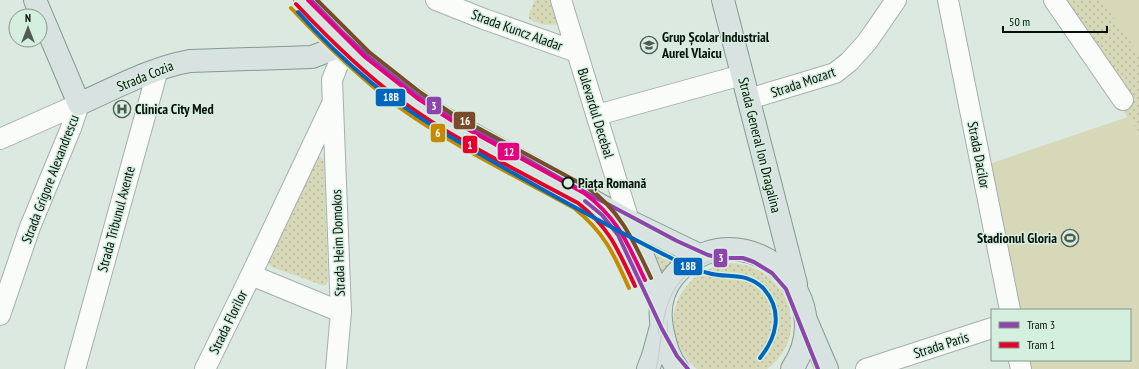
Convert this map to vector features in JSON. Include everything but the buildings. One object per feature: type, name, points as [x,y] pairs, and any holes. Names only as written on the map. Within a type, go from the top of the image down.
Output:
[{"type":"main road","name":"Strada Grigore Alexandrescu","points":[[35,0],[79,104]]},
{"type":"main road","points":[[305,0],[346,44],[368,63],[440,116],[629,221],[699,255]]},
{"type":"main road","name":"Strada General Ion Dragalina","points":[[723,0],[806,320]]},
{"type":"main road","name":"Strada Cozia","points":[[79,104],[158,69],[190,61],[312,57],[346,44]]},
{"type":"main road","points":[[629,221],[661,302]]},
{"type":"main road","points":[[648,369],[661,326],[661,302],[666,288],[685,265],[699,255],[709,251],[722,250],[737,250],[754,253],[768,259],[782,270],[797,289]]},
{"type":"main road","points":[[792,369],[804,345],[806,320]]},
{"type":"main road","points":[[806,320],[827,369]]},
{"type":"main road","points":[[661,326],[673,363],[678,369]]},
{"type":"street","name":"Strada Kuncz Aladar","points":[[436,0],[576,52]]},
{"type":"street","name":"Bulevardul Decebal","points":[[560,0],[629,221]]},
{"type":"street","name":"Strada Mozart","points":[[749,98],[835,73],[849,62],[867,42],[896,0]]},
{"type":"street","name":"Strada Dacilor","points":[[948,0],[1010,309]]},
{"type":"street","points":[[1054,0],[1123,100]]},
{"type":"street","name":"Strada Heim Domokos","points":[[332,102],[251,275],[341,312],[332,80],[346,44]]},
{"type":"street","name":"Strada Tribunul Axente","points":[[76,369],[158,69]]},
{"type":"street","points":[[597,115],[742,75]]},
{"type":"street","name":"Strada Cozia","points":[[0,139],[79,104]]},
{"type":"street","name":"Strada Grigore Alexandrescu","points":[[0,315],[30,227],[71,128],[79,104]]},
{"type":"street","name":"Strada Florilor","points":[[205,369],[251,275]]},
{"type":"street","points":[[336,369],[341,312]]},
{"type":"street","name":"Strada Paris","points":[[866,369],[991,328]]},
{"type":"green space","points":[[535,0],[550,0],[558,24],[543,24],[529,19],[529,14]]},
{"type":"green space","points":[[1045,0],[1104,0],[1139,47],[1139,133]]},
{"type":"green space","points":[[1101,0],[1139,0],[1139,54]]},
{"type":"green space","name":"Stadionul Gloria","points":[[1128,117],[1139,133],[1139,369],[1029,369],[1027,361],[1131,361],[1131,309],[1017,309],[986,165]]},
{"type":"green space","points":[[317,156],[322,158],[324,161],[328,281],[326,285],[322,285],[272,267],[268,263],[268,258]]},
{"type":"green space","points":[[647,233],[683,252],[669,269],[662,274]]},
{"type":"green space","points":[[733,263],[752,268],[768,277],[780,290],[788,305],[791,322],[789,339],[781,355],[767,369],[697,369],[684,354],[676,337],[674,320],[677,304],[685,289],[697,276],[713,267]]},
{"type":"tram line","name":"3","points":[[311,0],[369,57],[421,98],[444,112],[568,183],[677,241],[708,255],[720,258],[743,258],[754,262],[772,273],[786,289],[818,369]]},
{"type":"tram line","name":"1","points":[[296,4],[358,66],[420,114],[486,154],[578,203],[589,212],[598,221],[612,240],[635,286]]},
{"type":"tram line","name":"3","points":[[585,201],[602,215],[618,235],[662,329],[677,356],[688,369]]},
{"type":"tram line","points":[[656,369],[666,310],[676,287],[684,277],[694,269],[720,258]]},
{"type":"tram line","points":[[655,314],[659,334]]},
{"type":"tram line","points":[[667,321],[668,338],[671,347]]},
{"type":"transit line","name":"12","points":[[308,0],[365,57],[417,98],[451,120],[584,193],[596,202],[621,232],[645,280]]},
{"type":"transit line","name":"16","points":[[317,0],[369,52],[421,93],[454,115],[587,187],[599,196],[618,217],[625,228],[639,252],[651,278]]},
{"type":"transit line","name":"6","points":[[291,8],[341,59],[368,83],[417,120],[574,208],[601,235],[613,254],[629,288]]},
{"type":"transit line","name":"18B","points":[[298,12],[334,50],[373,84],[406,108],[459,142],[588,215],[691,268],[715,275],[737,276],[758,283],[770,297],[776,315],[774,333],[766,350],[760,358]]},
{"type":"place","name":"Grup Școlar Industrial Aurel Vlaicu","points":[[649,45]]},
{"type":"place","name":"Clinica City Med","points":[[122,109]]},
{"type":"place","name":"Piața Romană","points":[[568,183]]},
{"type":"place","name":"Stadionul Gloria","points":[[1070,238]]}]
